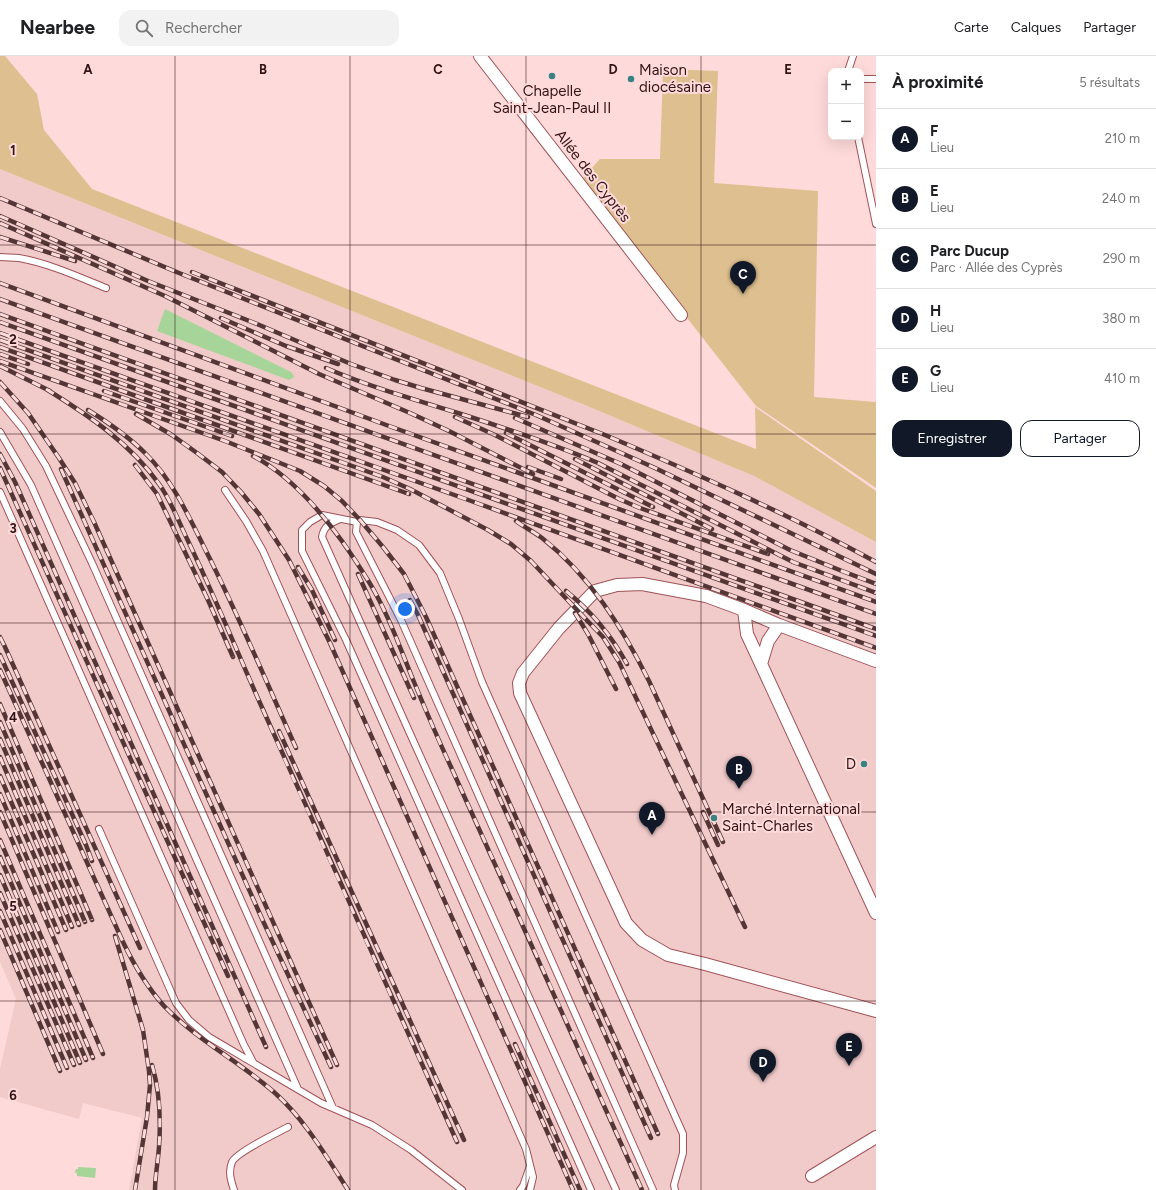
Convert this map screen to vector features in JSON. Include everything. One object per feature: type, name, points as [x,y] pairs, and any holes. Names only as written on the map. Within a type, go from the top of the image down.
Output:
[{"type":"street","name":"Allée des Cyprès","points":[[480,56],[681,315]]},
{"type":"street","points":[[876,661],[706,596],[642,584],[617,585],[595,592],[559,628],[523,673],[519,683],[520,693],[626,923],[642,940],[668,955],[876,1012]]},
{"type":"street","points":[[744,610],[747,634],[876,913]]},
{"type":"street","points":[[761,664],[768,641],[779,625]]},
{"type":"street","points":[[812,1176],[876,1136]]},
{"type":"lane","points":[[849,68],[853,56]]},
{"type":"lane","points":[[864,79],[876,80]]},
{"type":"lane","points":[[859,140],[876,224]]},
{"type":"lane","points":[[0,257],[18,258],[39,263],[106,288]]},
{"type":"lane","points":[[0,401],[23,429],[46,466],[92,563],[333,1108]]},
{"type":"lane","points":[[0,432],[31,485],[298,1089]]},
{"type":"lane","points":[[225,490],[246,521],[263,551],[526,1149],[533,1177],[530,1190]]},
{"type":"lane","points":[[0,492],[244,1046],[253,1062]]},
{"type":"lane","points":[[591,1190],[346,640],[302,551],[302,530],[310,522],[322,515],[357,522],[360,520],[377,522],[397,530],[419,545],[440,573],[482,682],[683,1134],[682,1153],[674,1185],[675,1190]]},
{"type":"lane","points":[[340,519],[329,524],[323,530],[322,537],[616,1190]]},
{"type":"lane","points":[[357,522],[356,532],[401,620],[653,1190]]},
{"type":"lane","points":[[99,829],[176,1003],[189,1020],[209,1037],[321,1103],[372,1125],[411,1150],[462,1190]]},
{"type":"lane","points":[[234,1190],[230,1176],[232,1162],[240,1154],[288,1127]]},
{"type":"lane","points":[[520,1190],[530,1166]]},
{"type":"lane","points":[[448,1179],[455,1190]]},
{"type":"shaded area","points":[[0,56],[5,56],[37,94],[44,130],[92,189],[756,449],[755,407],[876,491],[876,542],[754,476],[580,403],[0,169]]},
{"type":"shaded area","points":[[663,69],[718,71],[714,183],[818,191],[814,397],[876,402],[876,488],[756,406],[580,181],[600,159],[660,159]]},
{"type":"shaded area","points":[[0,169],[580,403],[754,476],[876,542],[876,1190],[129,1190],[142,1118],[83,1103],[79,1119],[0,1097],[0,1069],[16,999],[0,962]]},
{"type":"shaded area","points":[[165,309],[291,372],[294,376],[293,378],[289,380],[157,331]]},
{"type":"shaded area","points":[[78,1167],[96,1168],[95,1178],[77,1176],[75,1172]]},
{"type":"railway","points":[[0,198],[179,273],[536,415],[655,468],[876,574]]},
{"type":"railway","points":[[0,216],[148,281],[257,324],[351,364],[421,388],[528,417]]},
{"type":"railway","points":[[0,223],[165,296],[319,374],[449,431],[533,474]]},
{"type":"railway","points":[[0,237],[75,261]]},
{"type":"railway","points":[[192,272],[605,435],[742,495],[809,527],[876,562]]},
{"type":"railway","points":[[0,283],[389,426],[876,602]]},
{"type":"railway","points":[[0,299],[876,614]]},
{"type":"railway","points":[[0,314],[876,629]]},
{"type":"railway","points":[[221,318],[286,346],[338,364]]},
{"type":"railway","points":[[0,322],[876,636]]},
{"type":"railway","points":[[0,333],[474,502],[876,648]]},
{"type":"railway","points":[[0,340],[383,477],[410,489],[488,530],[511,544],[531,561],[603,637],[619,662],[745,927]]},
{"type":"railway","points":[[0,347],[409,494]]},
{"type":"railway","points":[[0,354],[28,364]]},
{"type":"railway","points":[[0,361],[225,441],[300,471],[324,486],[342,501],[383,547],[404,574],[426,617],[658,1134]]},
{"type":"railway","points":[[0,366],[50,391]]},
{"type":"railway","points":[[326,368],[376,387],[513,431],[581,456],[598,463],[793,562],[876,593]]},
{"type":"railway","points":[[0,382],[28,413],[75,483],[94,522],[337,1065]]},
{"type":"railway","points":[[46,389],[93,420],[122,443],[148,469],[168,498],[207,582],[308,813],[457,1142]]},
{"type":"railway","points":[[104,391],[232,436]]},
{"type":"railway","points":[[88,410],[133,442],[156,464],[172,487],[229,598],[296,748]]},
{"type":"railway","points":[[136,414],[172,435],[222,472],[259,514],[289,560],[330,643],[573,1190]]},
{"type":"railway","points":[[455,417],[495,435],[619,499],[768,554]]},
{"type":"railway","points":[[515,418],[621,464],[790,550],[876,584]]},
{"type":"railway","points":[[506,433],[653,507]]},
{"type":"railway","points":[[0,454],[15,482],[266,1047]]},
{"type":"railway","points":[[253,456],[271,467],[287,480],[318,511],[346,546],[376,594],[441,746],[642,1190]]},
{"type":"railway","points":[[575,459],[712,529]]},
{"type":"railway","points":[[135,465],[157,494],[208,600],[233,657]]},
{"type":"railway","points":[[528,467],[561,479]]},
{"type":"railway","points":[[0,468],[228,976]]},
{"type":"railway","points":[[61,469],[263,921],[331,1067]]},
{"type":"railway","points":[[516,521],[542,538],[575,569],[590,586],[616,622],[649,681],[723,842]]},
{"type":"railway","points":[[298,567],[312,590],[335,640]]},
{"type":"railway","points":[[358,574],[414,698]]},
{"type":"railway","points":[[566,591],[600,624],[627,664]]},
{"type":"railway","points":[[410,600],[651,1138]]},
{"type":"railway","points":[[575,613],[588,634],[616,689]]},
{"type":"railway","points":[[0,637],[140,948]]},
{"type":"railway","points":[[0,655],[92,861]]},
{"type":"railway","points":[[0,670],[123,942],[146,983],[164,1006],[190,1030],[248,1071],[286,1104],[323,1151],[348,1190]]},
{"type":"railway","points":[[0,704],[92,920]]},
{"type":"railway","points":[[0,722],[85,922]]},
{"type":"railway","points":[[279,731],[464,1140]]},
{"type":"railway","points":[[0,739],[79,925]]},
{"type":"railway","points":[[0,757],[72,927]]},
{"type":"railway","points":[[0,776],[66,930]]},
{"type":"railway","points":[[0,794],[58,932]]},
{"type":"railway","points":[[0,812],[103,1054]]},
{"type":"railway","points":[[703,812],[718,845]]},
{"type":"railway","points":[[0,840],[93,1058]]},
{"type":"railway","points":[[0,857],[86,1060]]},
{"type":"railway","points":[[0,875],[80,1063]]},
{"type":"railway","points":[[0,893],[74,1065]]},
{"type":"railway","points":[[0,911],[67,1068]]},
{"type":"railway","points":[[0,930],[60,1071]]},
{"type":"railway","points":[[115,936],[143,1030],[149,1071],[150,1085],[147,1117],[135,1190]]},
{"type":"railway","points":[[515,1044],[580,1190]]},
{"type":"railway","points":[[152,1065],[157,1085],[160,1116],[155,1190]]},
{"type":"place","name":"Chapelle Saint-Jean-Paul II","points":[[552,76]]},
{"type":"place","name":"Maison diocésaine","points":[[631,79]]},
{"type":"place","name":"Parc Ducup","points":[[743,294]]},
{"type":"place","name":"D","points":[[864,764]]},
{"type":"place","name":"E","points":[[739,789]]},
{"type":"place","name":"Marché International Saint-Charles","points":[[714,818]]},
{"type":"place","name":"F","points":[[652,835]]},
{"type":"place","name":"G","points":[[849,1066]]},
{"type":"place","name":"H","points":[[763,1082]]}]
